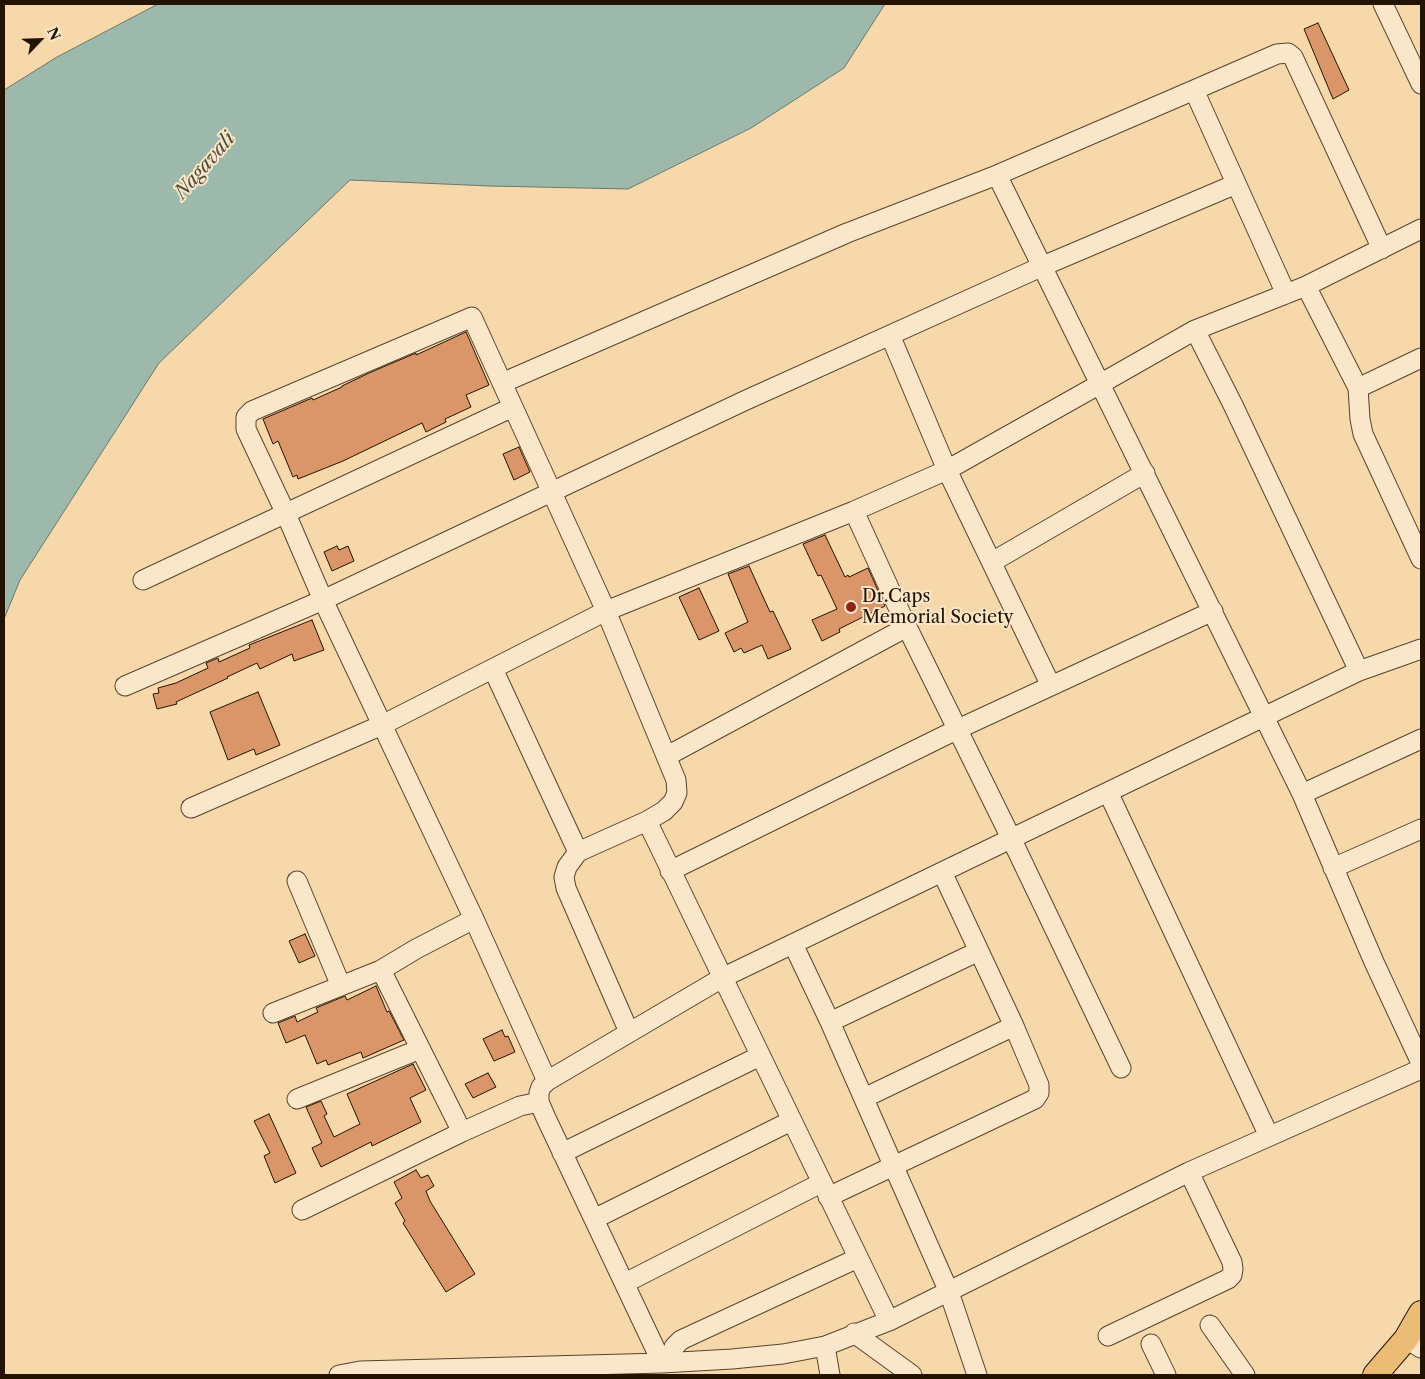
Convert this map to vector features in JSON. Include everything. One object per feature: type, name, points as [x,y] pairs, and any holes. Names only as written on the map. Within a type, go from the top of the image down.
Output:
[{"type":"main road","points":[[1375,1375],[1414,1344],[1421,1313]]},
{"type":"street","points":[[1383,4],[1421,84]]},
{"type":"street","points":[[502,383],[847,234],[997,175],[1277,54],[1288,53],[1293,57],[1382,249]]},
{"type":"street","points":[[1194,90],[1286,294]]},
{"type":"street","points":[[997,175],[1265,716],[1302,794],[1333,868],[1421,1063]]},
{"type":"street","points":[[125,686],[323,600],[735,405],[1042,266],[1236,184]]},
{"type":"street","points":[[191,808],[382,725],[606,611],[854,511],[948,470],[1194,330],[1306,286],[1421,229]]},
{"type":"street","points":[[1306,286],[1358,388],[1363,434],[1421,559]]},
{"type":"street","points":[[547,1081],[474,919],[323,600],[286,514],[246,429],[246,417],[252,411],[472,316],[606,611],[676,780],[677,793],[673,802],[664,811],[647,821],[578,852],[567,867],[564,877],[566,888],[629,1032]]},
{"type":"street","points":[[1194,330],[1233,405],[1360,670]]},
{"type":"street","points":[[890,335],[948,470],[1051,686]]},
{"type":"street","points":[[1358,388],[1421,358]]},
{"type":"street","points":[[143,580],[513,407]]},
{"type":"street","points":[[992,562],[1145,473]]},
{"type":"street","points":[[854,511],[907,627],[1121,1068]]},
{"type":"street","points":[[670,871],[958,729],[1213,611]]},
{"type":"street","points":[[667,756],[907,627]]},
{"type":"street","points":[[667,1362],[625,1283],[539,1102],[541,1087],[547,1081],[722,978],[1360,670],[1421,649]]},
{"type":"street","points":[[492,669],[578,852]]},
{"type":"street","points":[[1302,794],[1421,739]]},
{"type":"street","points":[[1108,792],[1268,1136]]},
{"type":"street","points":[[647,821],[889,1321]]},
{"type":"street","points":[[1333,868],[1421,829]]},
{"type":"street","points":[[625,1283],[825,1190],[894,1165],[1035,1099],[1039,1093],[1039,1085],[1014,1026],[942,872]]},
{"type":"street","points":[[297,881],[341,986]]},
{"type":"street","points":[[273,1013],[381,970],[416,949],[474,919]]},
{"type":"street","points":[[793,944],[830,1022],[950,1292],[977,1375]]},
{"type":"street","points":[[830,1022],[979,951]]},
{"type":"street","points":[[381,970],[462,1132]]},
{"type":"street","points":[[864,1098],[1014,1026]]},
{"type":"street","points":[[297,1099],[420,1049]]},
{"type":"street","points":[[562,1153],[760,1056]]},
{"type":"street","points":[[339,1375],[360,1371],[570,1370],[783,1354],[825,1346],[854,1333],[889,1321],[1190,1172],[1421,1069]]},
{"type":"street","points":[[302,1210],[462,1132],[520,1106],[539,1102]]},
{"type":"street","points":[[594,1219],[791,1120]]},
{"type":"street","points":[[1108,1336],[1228,1279],[1232,1275],[1232,1262],[1190,1172]]},
{"type":"street","points":[[667,1362],[674,1346],[681,1340],[858,1258]]},
{"type":"street","points":[[1210,1325],[1244,1375]]},
{"type":"street","points":[[854,1333],[912,1375]]},
{"type":"street","points":[[1150,1344],[1166,1375]]},
{"type":"street","points":[[825,1346],[830,1375]]},
{"type":"water","name":"Nagavali","points":[[158,4],[885,4],[844,68],[751,128],[628,189],[350,180],[159,363],[20,580],[4,619],[4,90],[57,57]]},
{"type":"building","points":[[1318,23],[1349,90],[1333,99],[1304,29]]},
{"type":"building","points":[[466,332],[489,385],[466,395],[471,407],[445,419],[446,422],[426,432],[422,423],[343,461],[298,479],[297,475],[293,477],[278,441],[273,444],[263,419],[312,398],[313,400],[369,373],[416,353],[416,355]]},
{"type":"building","points":[[519,447],[530,472],[514,480],[503,454]]},
{"type":"building","points":[[825,535],[845,577],[868,568],[885,606],[839,629],[840,632],[822,641],[812,620],[837,609],[821,575],[818,576],[803,544]]},
{"type":"building","points":[[337,546],[339,550],[348,546],[354,561],[332,571],[324,552]]},
{"type":"building","points":[[749,566],[770,612],[773,611],[791,649],[768,659],[762,645],[744,653],[741,648],[734,652],[725,633],[748,622],[728,574]]},
{"type":"building","points":[[699,588],[719,631],[699,640],[679,597]]},
{"type":"building","points":[[312,620],[324,650],[294,661],[292,654],[260,669],[257,663],[176,702],[177,704],[157,709],[153,694],[159,693],[158,688],[176,683],[208,668],[206,663],[218,658],[219,662],[250,648],[249,645]]},
{"type":"building","points":[[258,692],[280,745],[256,755],[254,749],[228,760],[210,712]]},
{"type":"building","points":[[305,934],[315,956],[299,963],[289,941]]},
{"type":"building","points":[[376,986],[387,1012],[389,1011],[404,1040],[363,1058],[361,1052],[328,1065],[326,1060],[317,1064],[305,1035],[286,1043],[278,1023],[295,1016],[297,1022],[318,1012],[316,1008],[345,996],[347,1000]]},
{"type":"building","points":[[502,1030],[505,1037],[508,1036],[515,1052],[494,1061],[483,1039]]},
{"type":"building","points":[[413,1064],[426,1090],[410,1098],[421,1122],[372,1146],[371,1142],[321,1167],[312,1148],[322,1143],[306,1107],[321,1101],[327,1114],[324,1116],[334,1137],[360,1124],[347,1094]]},
{"type":"building","points":[[488,1073],[496,1087],[473,1098],[465,1084]]},
{"type":"building","points":[[269,1114],[296,1173],[275,1183],[264,1156],[270,1153],[254,1121]]},
{"type":"building","points":[[416,1170],[421,1178],[428,1175],[434,1186],[426,1191],[430,1201],[475,1274],[446,1292],[403,1223],[405,1221],[395,1203],[402,1198],[394,1182]]},
{"type":"place","name":"Dr.Caps Memorial Society","points":[[851,607]]}]
